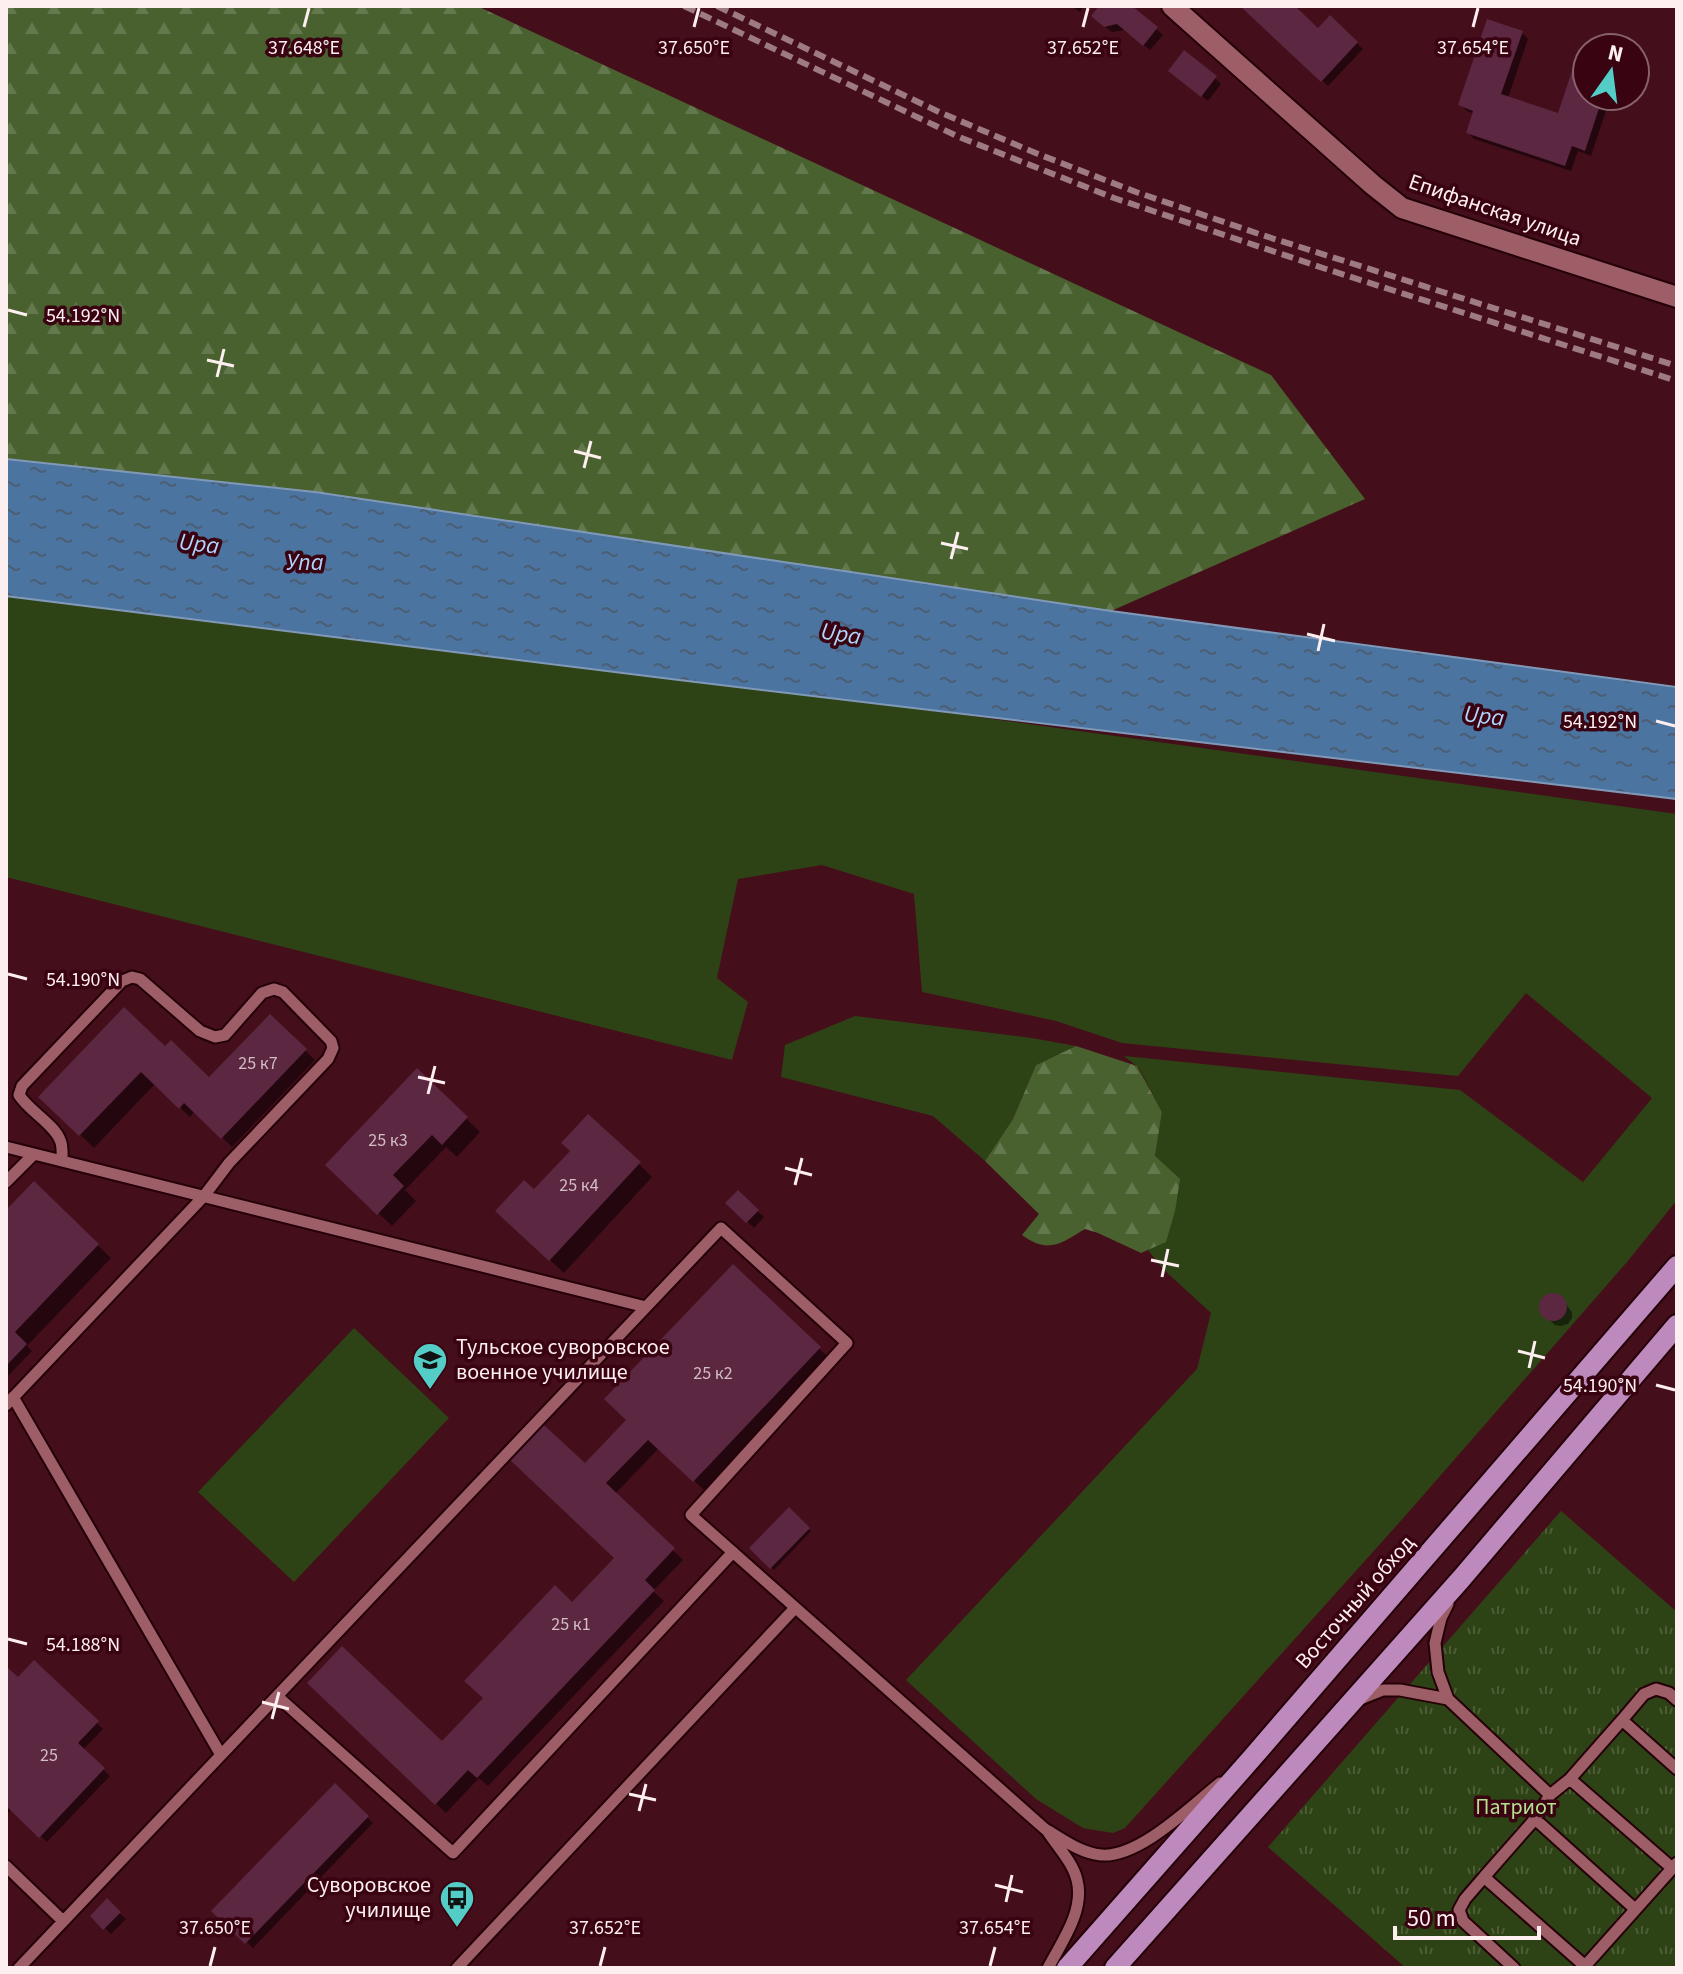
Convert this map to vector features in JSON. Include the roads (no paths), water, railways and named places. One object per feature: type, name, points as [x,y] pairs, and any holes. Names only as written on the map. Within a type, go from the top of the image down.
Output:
[{"type":"main road","name":"Восточный обход","points":[[1067,1968],[1677,1266]]},
{"type":"main road","points":[[1115,1968],[1461,1579],[1677,1325]]},
{"type":"street","name":"Епифанская улица","points":[[1172,6],[1402,208],[1677,297]]},
{"type":"lane","points":[[62,1161],[62,1143],[55,1132],[19,1095],[22,1086],[122,981],[132,977],[140,979],[200,1031],[215,1037],[225,1035],[262,993],[274,989],[283,992],[331,1041],[333,1048],[328,1059],[229,1163],[204,1196],[10,1401],[221,1755]]},
{"type":"lane","points":[[6,1147],[646,1307]]},
{"type":"lane","points":[[6,1182],[34,1154]]},
{"type":"lane","points":[[19,1968],[721,1228],[847,1343],[691,1515],[1045,1829],[1080,1849],[1100,1855],[1120,1854],[1144,1843],[1252,1758]]},
{"type":"lane","points":[[277,1696],[453,1853],[733,1552]]},
{"type":"lane","points":[[1461,1579],[1441,1618],[1435,1643],[1438,1672],[1448,1699],[1550,1795]]},
{"type":"lane","points":[[457,1968],[795,1608]]},
{"type":"lane","points":[[1514,1968],[1463,1921],[1459,1910],[1465,1899],[1535,1819],[1550,1795],[1570,1779],[1644,1694],[1656,1689],[1669,1693],[1677,1700]]},
{"type":"lane","points":[[1353,1701],[1383,1690],[1448,1699]]},
{"type":"lane","points":[[1622,1720],[1677,1769]]},
{"type":"lane","points":[[1484,1877],[1584,1967],[1674,1866],[1570,1779]]},
{"type":"lane","points":[[1535,1819],[1635,1909]]},
{"type":"lane","points":[[1045,1829],[1069,1862],[1077,1880],[1079,1897],[1075,1915],[1048,1968]]},
{"type":"lane","points":[[6,1866],[63,1921]]},
{"type":"water","name":"Упа","points":[[6,459],[315,492],[1111,611],[1677,687],[1677,799],[6,596]]},
{"type":"railway","points":[[684,6],[959,137],[1114,198],[1677,381]]},
{"type":"railway","points":[[717,6],[939,112],[1136,192],[1677,366]]},
{"type":"place","name":"Тульское суворовское военное училище","points":[[430,1391]]},
{"type":"place","name":"Суворовское училище","points":[[457,1929]]},
{"type":"water label","name":"Upa","points":[[199,544]]},
{"type":"water label","name":"Upa","points":[[841,634]]},
{"type":"water label","name":"Upa","points":[[1484,716]]},
{"type":"park label","name":"Патриот","points":[[1516,1807]]}]
